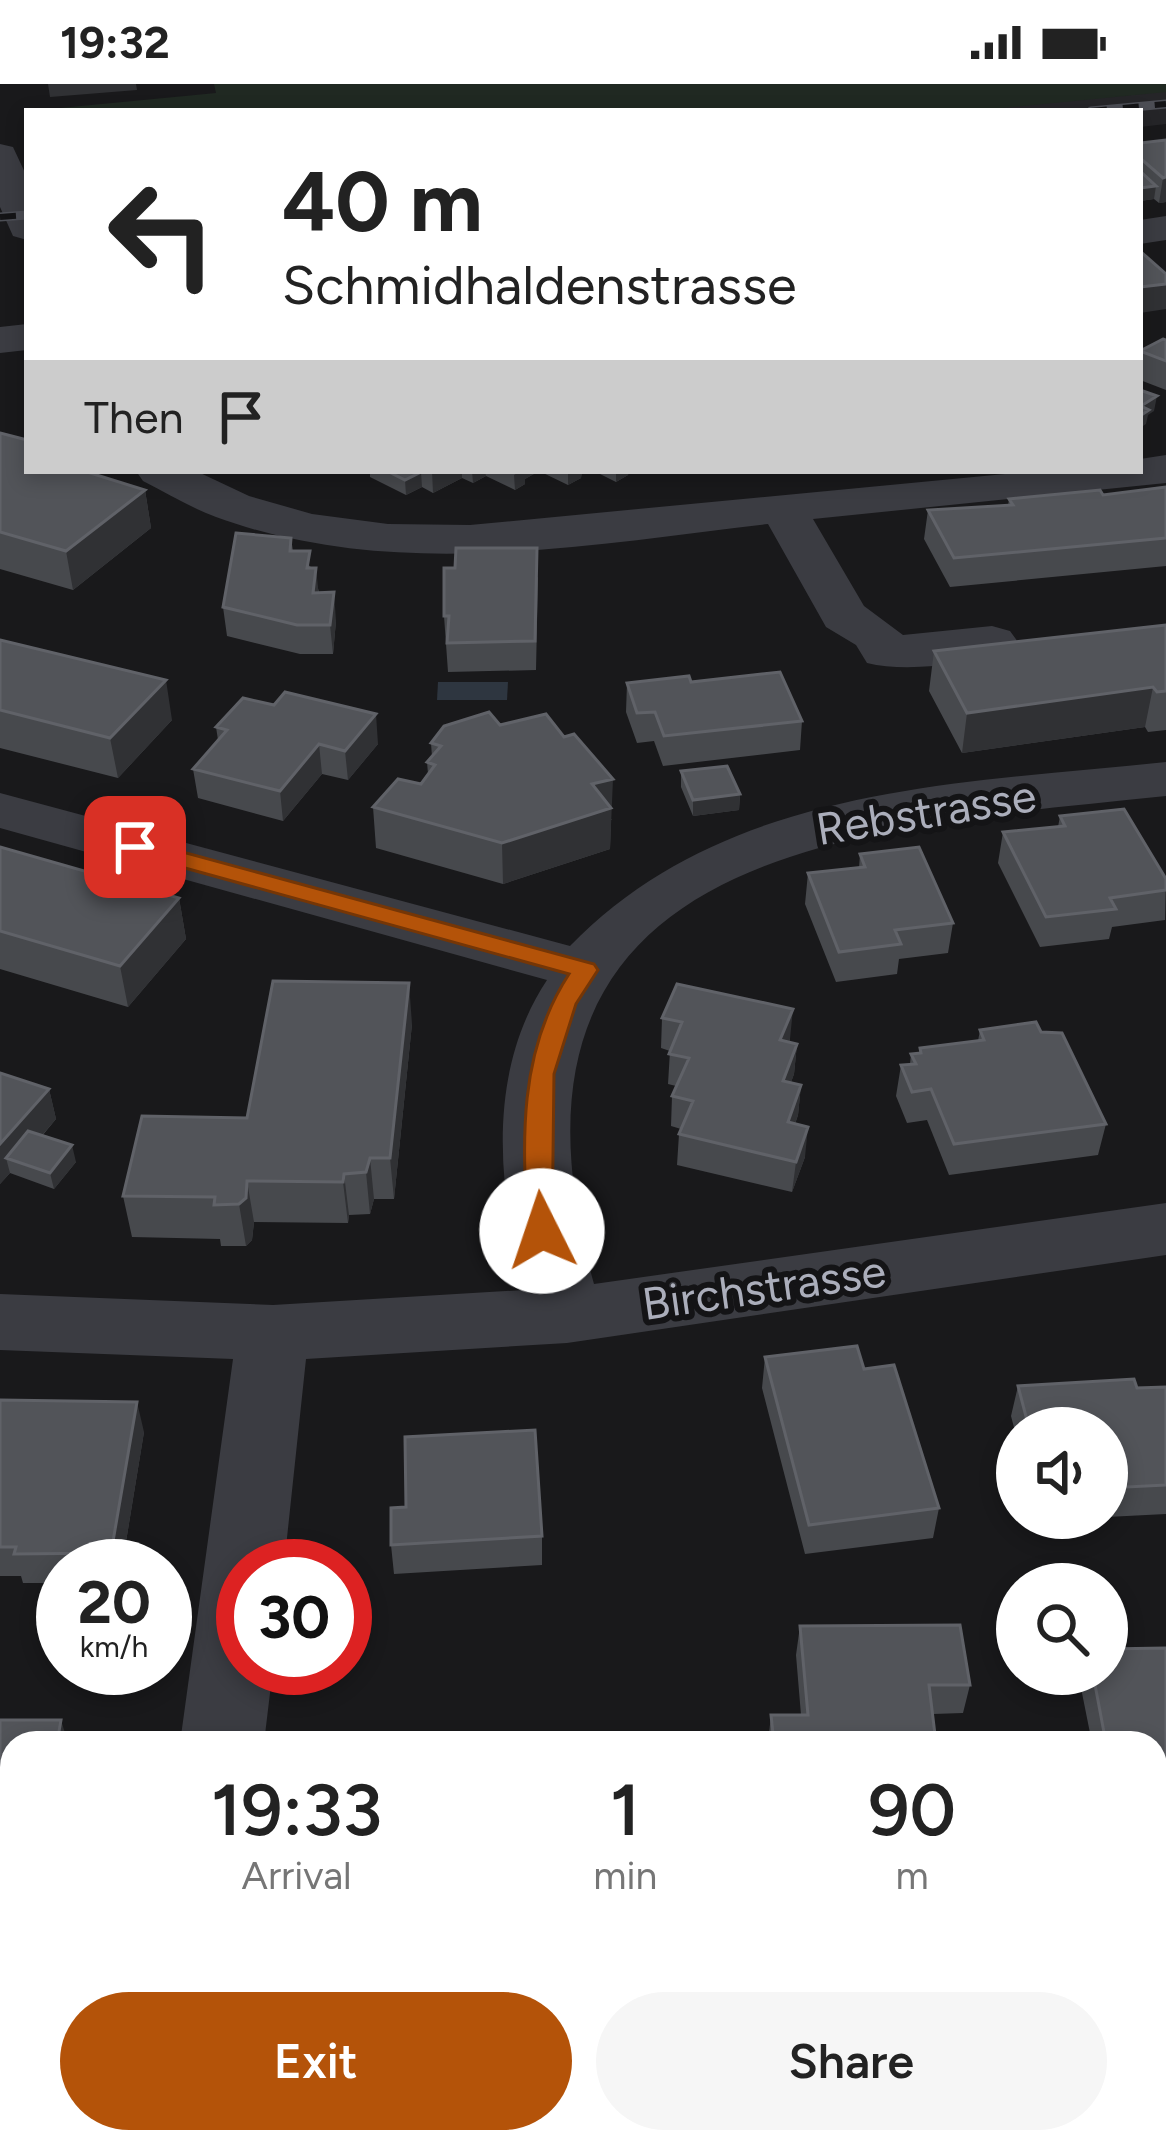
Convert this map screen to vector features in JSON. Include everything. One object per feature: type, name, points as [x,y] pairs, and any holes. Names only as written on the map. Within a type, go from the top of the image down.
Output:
[{"type":"street","points":[[0,155],[24,220]]},
{"type":"street","points":[[164,474],[193,492],[311,529],[378,538],[460,540],[791,495],[1094,474]]},
{"type":"street","points":[[791,495],[844,616],[879,637],[885,652],[992,642]]},
{"type":"street","name":"Rebstrasse","points":[[567,1316],[542,1231],[536,1154],[541,1074],[563,1004],[585,970],[656,899],[718,862],[809,829],[892,809],[1166,779]]},
{"type":"street","points":[[0,810],[585,970]]},
{"type":"street","name":"Birchstrasse","points":[[0,1322],[273,1333],[567,1316],[1166,1229]]},
{"type":"street","points":[[247,1539],[273,1333]]},
{"type":"street","points":[[224,1731],[228,1695]]},
{"type":"shaded area","points":[[214,84],[1166,84],[1166,92],[1003,108],[60,108],[216,93]]},
{"type":"shaded area","points":[[1166,84],[1166,124],[1143,127],[1143,108],[844,108]]},
{"type":"shaded area","points":[[438,682],[508,682],[507,700],[437,700]]},
{"type":"building","points":[[1166,140],[1166,177],[1143,161],[1143,143]]},
{"type":"building","points":[[1143,254],[1166,274],[1166,284],[1143,287]]},
{"type":"building","points":[[1166,340],[1166,361],[1143,352]]},
{"type":"building","points":[[1143,391],[1157,396],[1143,405]]},
{"type":"building","points":[[0,433],[24,439],[24,474],[94,474],[145,490],[66,551],[0,532]]},
{"type":"building","points":[[1166,487],[1166,538],[954,558],[928,510],[1013,505],[1009,499],[1100,490],[1103,495]]},
{"type":"building","points":[[236,533],[291,538],[290,551],[310,551],[307,568],[316,568],[313,593],[334,592],[330,625],[297,625],[223,607]]},
{"type":"building","points":[[456,548],[537,548],[535,641],[447,643],[444,568],[455,568]]},
{"type":"building","points":[[1166,625],[1166,691],[1157,692],[1153,687],[967,713],[934,651]]},
{"type":"building","points":[[0,640],[166,680],[110,738],[0,710]]},
{"type":"building","points":[[780,672],[802,721],[664,736],[655,712],[637,713],[627,683],[689,676],[691,682]]},
{"type":"building","points":[[285,692],[376,714],[345,751],[319,744],[280,791],[193,769],[227,730],[216,727],[243,698],[274,705]]},
{"type":"building","points":[[489,712],[500,725],[546,714],[564,737],[574,734],[613,779],[592,784],[611,808],[502,843],[373,807],[398,779],[421,784],[435,765],[427,762],[441,746],[431,743],[444,726]]},
{"type":"building","points":[[727,766],[740,794],[693,800],[681,771]]},
{"type":"building","points":[[1124,809],[1166,879],[1166,890],[1110,898],[1116,909],[1046,917],[1003,832],[1065,826],[1060,816]]},
{"type":"building","points":[[0,847],[179,898],[120,966],[0,931]]},
{"type":"building","points":[[919,847],[953,923],[895,930],[901,944],[839,952],[808,873],[865,867],[860,854]]},
{"type":"building","points":[[273,981],[409,983],[390,1158],[370,1158],[366,1172],[344,1174],[343,1182],[247,1181],[246,1198],[239,1204],[214,1205],[215,1197],[123,1196],[142,1116],[247,1118]]},
{"type":"building","points":[[677,984],[793,1009],[780,1040],[797,1044],[783,1081],[801,1085],[788,1122],[808,1127],[796,1162],[679,1134],[693,1101],[672,1096],[689,1058],[669,1054],[682,1022],[662,1018]]},
{"type":"building","points":[[1036,1022],[1041,1032],[1062,1033],[1106,1124],[954,1144],[931,1089],[912,1092],[901,1065],[916,1064],[911,1054],[921,1053],[920,1048],[984,1040],[980,1030]]},
{"type":"building","points":[[0,1073],[49,1089],[0,1144]]},
{"type":"building","points":[[28,1131],[72,1145],[50,1173],[6,1158]]},
{"type":"building","points":[[857,1346],[864,1369],[894,1365],[939,1508],[809,1525],[765,1357]]},
{"type":"building","points":[[1134,1379],[1137,1388],[1166,1387],[1166,1485],[1128,1487],[1128,1407],[1024,1407],[1018,1386]]},
{"type":"building","points":[[0,1400],[137,1402],[113,1539],[36,1539],[36,1554],[14,1554],[16,1547],[0,1547]]},
{"type":"building","points":[[535,1430],[542,1536],[391,1545],[391,1508],[406,1507],[405,1437]]},
{"type":"building","points":[[960,1625],[970,1685],[929,1685],[935,1731],[773,1731],[771,1715],[808,1715],[800,1626]]},
{"type":"building","points":[[1166,1648],[1166,1731],[1104,1731],[1097,1695],[1128,1695],[1128,1649]]},
{"type":"building","points":[[0,1720],[61,1720],[59,1731],[0,1731]]},
{"type":"railway","points":[[1123,108],[1166,104]]},
{"type":"railway","points":[[0,217],[24,215]]},
{"type":"route","points":[[135,847],[585,970],[563,1004],[541,1074],[536,1154],[542,1231]]}]
